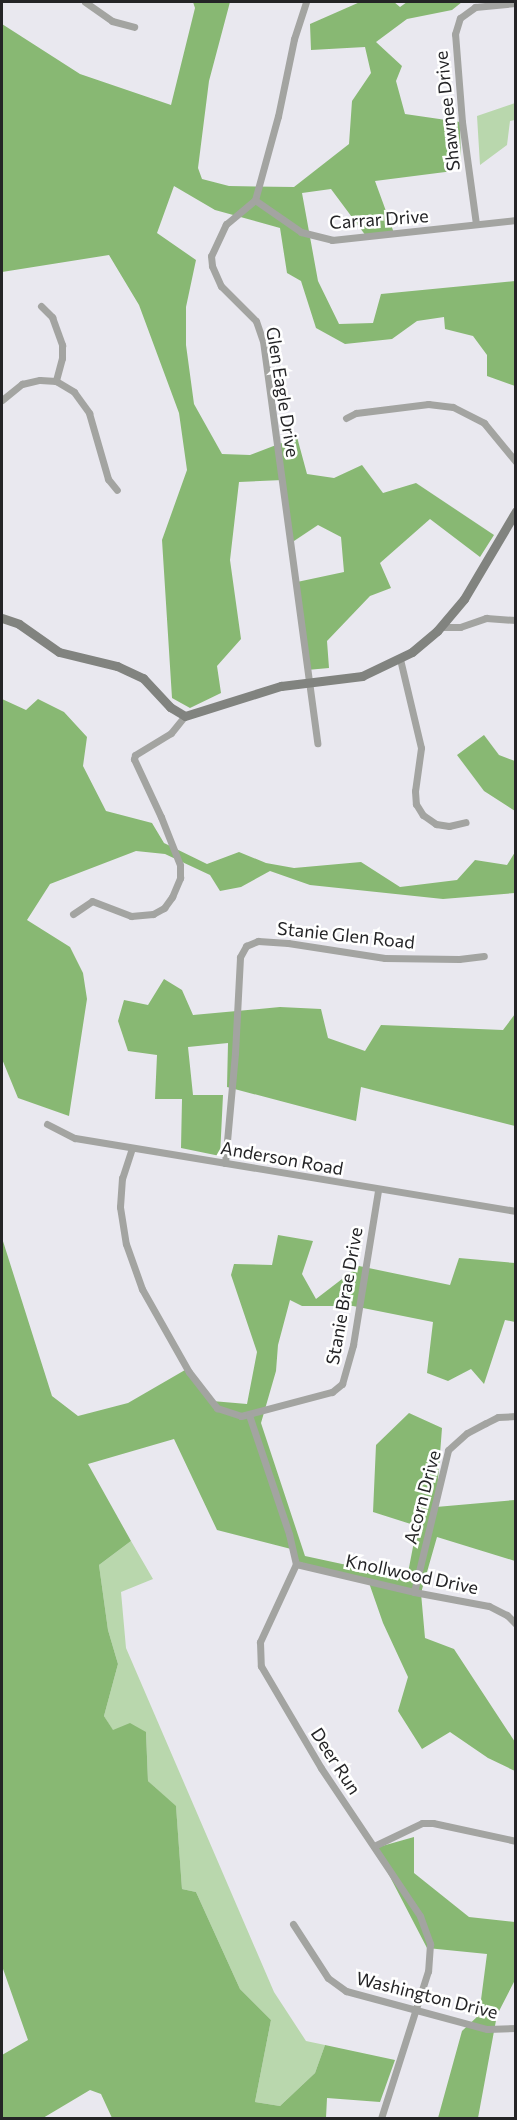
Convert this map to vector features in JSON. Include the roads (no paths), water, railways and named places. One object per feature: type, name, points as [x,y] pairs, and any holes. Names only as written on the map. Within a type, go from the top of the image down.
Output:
[{"type":"street","points":[[85,2],[112,21],[134,27]]},
{"type":"street","points":[[255,200],[278,116],[294,39],[306,2]]},
{"type":"street","name":"Shawnee Drive","points":[[476,224],[462,122],[455,34],[460,18],[475,7],[516,3]]},
{"type":"street","name":"Carrar Drive","points":[[255,200],[301,232],[332,240],[516,220]]},
{"type":"street","name":"Glen Eagle Drive","points":[[255,200],[226,224],[211,256],[212,266],[221,286],[256,321],[261,331],[317,743]]},
{"type":"street","points":[[41,306],[52,317],[62,345],[63,358],[57,381]]},
{"type":"street","points":[[2,400],[22,384],[40,380],[57,381],[74,392],[86,405],[108,479],[117,490]]},
{"type":"street","points":[[346,418],[356,412],[428,404],[453,407],[484,423],[516,462]]},
{"type":"street","points":[[73,914],[92,901],[131,916],[153,914],[164,908],[176,889],[180,878],[180,865],[134,759],[135,755],[171,733],[185,716],[256,693],[362,676],[400,659],[423,643],[464,599],[516,511]]},
{"type":"street","points":[[2,618],[19,624],[59,652],[117,666],[143,678],[170,707],[185,716]]},
{"type":"street","points":[[440,627],[460,627],[486,618],[516,620]]},
{"type":"street","points":[[400,659],[421,748],[415,791],[416,804],[423,815],[436,824],[448,826],[466,822]]},
{"type":"street","name":"Stanie Glen Road","points":[[225,1163],[235,1053],[240,957],[246,946],[258,941],[288,943],[385,958],[475,958],[484,956]]},
{"type":"street","name":"Anderson Road","points":[[47,1124],[75,1138],[378,1190],[516,1211]]},
{"type":"street","name":"Stanie Brae Drive","points":[[132,1148],[120,1188],[121,1218],[126,1244],[142,1289],[177,1354],[217,1408],[230,1414],[249,1415],[333,1392],[342,1383],[353,1345],[369,1232],[378,1190]]},
{"type":"street","points":[[249,1415],[289,1534],[296,1564]]},
{"type":"street","name":"Acorn Drive","points":[[414,1592],[442,1463],[448,1450],[467,1433],[486,1423],[498,1417],[516,1416]]},
{"type":"street","name":"Knollwood Drive","points":[[296,1564],[414,1592],[489,1606],[507,1615],[516,1624]]},
{"type":"street","name":"Deer Run","points":[[296,1564],[260,1642],[261,1666],[317,1761],[420,1916],[428,1935],[431,1955],[381,2118]]},
{"type":"street","points":[[374,1846],[422,1823],[433,1823],[516,1841]]},
{"type":"street","name":"Washington Drive","points":[[292,1924],[335,1985],[354,1994],[487,2029],[516,2028]]}]
